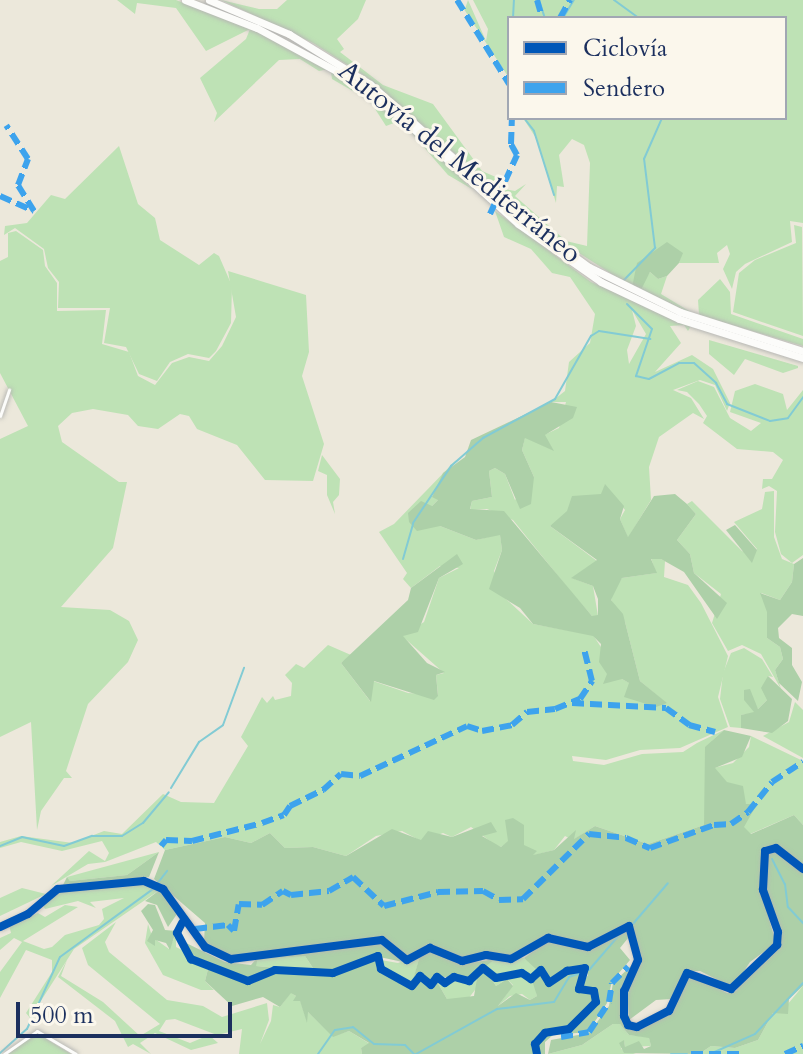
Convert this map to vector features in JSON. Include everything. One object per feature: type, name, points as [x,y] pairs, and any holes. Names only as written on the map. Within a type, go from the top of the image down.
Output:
[{"type":"highway","name":"Autovía del Mediterráneo","points":[[185,0],[278,38],[338,72],[398,115],[541,242],[616,286],[703,324],[803,358]]},
{"type":"highway","name":"Autovía del Mediterráneo","points":[[209,0],[289,34],[357,75],[426,128],[540,233],[616,286]]},
{"type":"highway","name":"Autovía del Mediterráneo","points":[[703,324],[803,351]]},
{"type":"street","points":[[0,416],[9,390]]},
{"type":"street","points":[[0,927],[28,914],[58,889],[144,881],[163,889],[205,947],[231,959],[382,940],[407,960],[430,948],[462,961],[486,955],[511,959],[548,938],[588,947],[629,926],[638,953],[624,991],[624,1016],[628,1025],[637,1027],[669,1011],[687,973],[731,989],[777,945],[778,932],[763,890],[765,851],[776,848],[803,869]]},
{"type":"street","points":[[4,1054],[37,1031],[76,1054]]},
{"type":"green space","points":[[117,0],[176,0],[250,29],[206,51],[176,8],[137,3],[135,14]]},
{"type":"green space","points":[[221,0],[259,9],[277,9],[287,0],[366,0],[358,19],[337,39],[344,49],[340,52],[383,85],[433,104],[482,171],[498,178],[499,192],[368,78],[313,43]]},
{"type":"green space","points":[[458,0],[465,9],[468,0],[486,41],[488,29],[473,0],[803,0],[803,223],[790,221],[792,242],[745,264],[736,272],[732,289],[723,269],[730,254],[727,245],[717,253],[719,263],[679,263],[682,253],[656,252],[632,287],[554,237],[502,195],[504,189],[515,191],[526,184],[515,196],[566,241],[587,246],[590,163],[584,145],[572,139],[559,155],[564,187],[557,186],[556,203],[536,138],[524,120],[787,120],[787,16],[507,16],[507,75]]},
{"type":"green space","points":[[250,29],[328,69],[319,71],[300,59],[279,60],[214,122],[217,113],[200,78],[246,39]]},
{"type":"green space","points":[[331,72],[393,116],[408,130],[394,123],[386,126],[370,101],[332,79]]},
{"type":"green space","points":[[410,132],[451,168],[472,189],[448,175]]},
{"type":"green space","points":[[119,146],[138,204],[155,218],[160,240],[199,265],[214,253],[219,256],[232,286],[231,323],[216,351],[209,358],[188,354],[170,362],[157,381],[139,374],[126,347],[104,343],[110,308],[58,308],[59,282],[48,268],[44,249],[15,228],[4,235],[5,226],[27,223],[51,195],[65,199]]},
{"type":"green space","points":[[495,211],[591,282],[691,326],[688,331],[684,325],[670,326],[681,343],[655,372],[692,355],[713,369],[730,403],[727,411],[715,385],[700,380],[673,390],[691,398],[704,419],[693,413],[659,437],[649,467],[651,500],[628,538],[620,519],[625,510],[605,485],[602,494],[550,526],[597,561],[572,578],[593,586],[598,616],[592,616],[513,520],[487,509],[470,510],[472,501],[492,497],[489,471],[495,468],[505,474],[515,500],[534,477],[522,450],[525,437],[553,450],[544,435],[559,428],[566,402],[551,402],[565,391],[569,362],[590,343],[595,314],[570,277],[552,273],[531,249],[504,237]],"holes":[[[632,310],[646,334],[629,364],[627,350],[636,326]]]},
{"type":"green space","points":[[794,225],[802,227],[803,336],[733,312],[739,273],[755,260],[796,243]]},
{"type":"green space","points":[[16,231],[43,250],[45,266],[57,283],[57,311],[106,310],[102,344],[129,352],[138,376],[155,385],[172,363],[189,357],[209,361],[222,346],[236,317],[228,271],[306,295],[309,352],[302,376],[324,444],[313,481],[265,480],[237,445],[197,429],[189,416],[180,414],[158,429],[138,426],[128,415],[93,409],[72,413],[58,426],[62,442],[119,482],[127,482],[113,548],[61,607],[110,610],[129,621],[138,640],[128,662],[88,704],[66,771],[72,778],[64,778],[41,811],[37,830],[31,722],[0,737],[0,439],[28,426],[0,373],[0,261],[8,257],[8,233]]},
{"type":"green space","points":[[667,242],[683,253],[679,263],[667,276],[658,279],[650,272],[642,288],[632,287],[637,263]]},
{"type":"green space","points":[[650,272],[658,279],[667,276],[661,294],[694,314],[638,290]]},
{"type":"green space","points":[[720,279],[730,292],[731,314],[803,339],[803,346],[699,315],[698,300]]},
{"type":"green space","points":[[709,340],[798,368],[783,373],[745,359],[734,375],[709,354]]},
{"type":"green space","points":[[698,381],[714,387],[730,418],[751,431],[761,423],[730,412],[735,391],[755,384],[783,394],[787,410],[803,390],[803,555],[792,563],[781,554],[775,532],[777,491],[769,486],[762,489],[763,479],[772,479],[783,460],[773,452],[737,449],[703,423],[707,416],[699,404],[687,392],[677,390]]},
{"type":"green space","points":[[551,402],[577,407],[573,418],[545,435],[554,451],[525,438],[522,450],[534,477],[531,504],[520,509],[505,474],[495,468],[489,471],[492,497],[472,501],[470,509],[504,511],[592,616],[598,615],[598,599],[593,586],[571,578],[597,560],[550,526],[567,511],[572,496],[601,494],[605,484],[624,506],[620,519],[628,537],[654,496],[675,494],[687,504],[696,514],[677,540],[690,554],[694,573],[727,603],[717,619],[684,572],[661,559],[651,559],[657,573],[622,578],[611,600],[623,614],[640,681],[667,703],[656,707],[624,697],[629,683],[622,679],[603,684],[607,674],[599,662],[601,644],[593,636],[533,624],[520,608],[489,589],[502,550],[500,535],[476,540],[440,526],[417,531],[409,522],[408,513],[421,501],[432,506],[438,500],[432,497],[443,473],[465,457],[471,440]]},
{"type":"green space","points":[[322,455],[340,479],[339,495],[333,502],[335,514],[327,495],[327,475],[318,471]]},
{"type":"green space","points":[[456,460],[432,496],[439,499],[432,506],[440,526],[476,540],[500,534],[502,550],[494,571],[506,599],[533,624],[593,635],[622,679],[666,703],[640,681],[625,622],[611,600],[613,591],[622,578],[656,573],[651,558],[661,559],[665,561],[664,577],[688,585],[701,603],[728,656],[718,697],[728,727],[680,748],[640,750],[606,760],[572,756],[573,761],[604,765],[642,754],[683,752],[724,730],[712,741],[704,825],[648,844],[595,826],[573,840],[565,836],[554,850],[531,856],[508,842],[501,847],[494,844],[471,827],[452,837],[443,833],[421,841],[402,831],[376,836],[346,856],[313,847],[285,848],[270,833],[251,843],[225,837],[165,850],[156,842],[105,862],[88,864],[51,886],[89,851],[105,861],[109,853],[102,841],[62,851],[21,842],[0,848],[0,842],[21,836],[73,843],[104,831],[122,834],[163,794],[181,802],[214,803],[248,746],[241,737],[262,697],[267,703],[273,696],[275,700],[291,696],[292,683],[285,675],[296,664],[304,668],[328,645],[351,655],[341,663],[370,701],[373,681],[408,693],[438,695],[436,675],[444,673],[402,636],[424,622],[439,578],[459,568],[440,566],[411,588],[403,579],[407,573],[379,532],[394,524]]},
{"type":"green space","points":[[774,491],[774,537],[782,559],[794,564],[792,582],[780,600],[761,593],[768,612],[767,638],[780,647],[783,659],[775,670],[781,689],[761,654],[742,645],[728,651],[712,623],[721,594],[694,573],[690,554],[677,540],[696,514],[687,504],[692,501],[742,551],[753,555],[757,549],[734,522],[762,509],[765,492]]},
{"type":"green space","points":[[735,525],[757,550],[752,563],[726,530]]},
{"type":"green space","points":[[457,554],[463,564],[439,578],[418,632],[403,636],[427,663],[445,672],[436,675],[438,696],[434,700],[374,681],[371,702],[341,663],[408,600],[411,588]]},
{"type":"green space","points":[[803,558],[803,616],[792,614],[778,628],[779,638],[792,648],[792,665],[802,682],[798,701],[779,683],[775,670],[783,659],[780,647],[767,638],[767,612],[760,593],[780,600],[792,582],[794,564]]},
{"type":"green space","points":[[744,648],[762,659],[773,677],[768,676],[767,700],[758,709],[750,697],[755,713],[741,715],[741,728],[730,727],[720,699],[723,673],[731,653]]},
{"type":"green space","points":[[768,676],[792,699],[788,721],[772,733],[741,728],[741,715],[754,712],[744,700],[744,690],[750,689],[758,709],[767,700],[761,688]]},
{"type":"green space","points":[[795,702],[803,710],[803,758],[763,736],[789,722]]},
{"type":"green space","points":[[724,730],[751,736],[742,757],[715,768],[727,782],[743,786],[746,804],[757,804],[744,827],[751,834],[794,815],[803,825],[803,867],[777,846],[764,847],[761,891],[776,943],[750,962],[732,987],[700,971],[684,971],[671,999],[656,1000],[629,1020],[627,988],[641,958],[630,924],[586,945],[552,935],[508,958],[483,953],[461,959],[428,944],[406,958],[387,939],[377,938],[231,957],[204,942],[205,923],[154,879],[165,850],[225,837],[251,843],[270,833],[285,848],[313,847],[346,856],[392,829],[421,840],[428,831],[452,837],[491,822],[497,832],[482,836],[501,847],[508,841],[505,820],[513,818],[524,825],[524,845],[537,851],[533,855],[554,850],[576,830],[574,839],[595,826],[648,844],[704,825],[705,747]]},
{"type":"green space","points":[[751,736],[803,761],[803,825],[794,815],[750,834],[743,827],[746,804],[714,768],[733,763],[749,747]]},
{"type":"green space","points":[[773,849],[803,871],[803,986],[789,999],[788,1014],[773,1013],[758,1040],[735,1048],[711,1046],[699,1054],[624,1053],[619,1043],[624,1040],[625,1047],[639,1041],[644,1049],[651,1046],[649,1038],[629,1035],[620,1024],[613,1024],[582,1045],[548,1054],[551,1040],[589,1033],[609,1006],[613,983],[633,964],[622,1014],[631,1029],[670,1011],[690,974],[727,993],[736,991],[749,969],[781,938],[764,889],[766,852]]},
{"type":"green space","points":[[159,852],[127,875],[70,881],[67,877]]},
{"type":"green space","points":[[159,852],[149,877],[63,885],[67,877],[70,881],[127,875]]},
{"type":"green space","points":[[147,882],[161,889],[74,949],[30,1018],[26,1013],[52,972],[52,960],[26,950],[0,998],[0,972],[22,942],[14,938],[0,950],[0,938],[11,933],[9,925],[38,913],[45,917],[65,905],[78,907],[23,941],[44,949],[52,947],[65,935],[99,925],[104,919],[102,909],[124,898],[90,902],[96,908],[78,901],[45,909],[42,904],[55,893]]},
{"type":"green space","points":[[22,888],[46,894],[0,916],[0,898]]},
{"type":"green space","points":[[161,889],[177,914],[168,927],[157,905],[145,901]]},
{"type":"green space","points":[[148,904],[155,905],[165,930],[176,931],[170,950],[166,943],[155,940],[155,946],[147,941],[153,930],[141,911]]},
{"type":"green space","points":[[116,922],[105,942],[109,952],[167,1000],[203,1006],[222,1017],[267,1003],[269,1020],[260,1044],[271,1021],[273,1005],[280,1007],[291,992],[300,1000],[307,1021],[307,1011],[333,1036],[349,1031],[370,1044],[361,1048],[362,1054],[239,1054],[242,1029],[217,1035],[175,1019],[166,1020],[159,1031],[190,1043],[209,1035],[218,1043],[191,1050],[155,1033],[140,1043],[151,1054],[133,1044],[128,1047],[115,1021],[58,977],[67,960],[61,976],[103,1002],[140,1036],[160,1024],[88,965],[82,948]]},
{"type":"green space","points":[[148,924],[155,945],[155,939],[169,949],[176,934],[176,947],[182,950],[181,944],[191,960],[208,969],[205,981],[214,990],[201,990],[163,975],[145,943]]},
{"type":"green space","points":[[626,927],[633,932],[620,948],[630,960],[612,981],[607,1003],[588,1032],[553,1035],[545,1042],[545,1054],[539,1054],[539,1041],[554,1031],[570,1029],[599,997],[593,989],[580,988],[588,975],[586,965],[549,981],[524,958],[550,939],[590,949]]},
{"type":"green space","points":[[182,941],[225,962],[251,965],[258,957],[256,966],[277,968],[251,979],[232,976],[193,958]]},
{"type":"green space","points":[[381,942],[403,962],[370,955],[332,972],[315,971],[305,956],[269,958]]},
{"type":"green space","points":[[433,950],[463,964],[495,959],[468,980],[437,976],[429,984],[417,975],[413,980],[420,955]]},
{"type":"green space","points":[[420,955],[412,985],[381,968],[381,960],[398,963]]},
{"type":"green space","points":[[305,956],[315,971],[255,966],[258,957]]},
{"type":"green space","points":[[378,956],[382,972],[413,987],[420,977],[430,986],[436,980],[447,999],[474,996],[478,973],[485,969],[496,986],[507,979],[513,986],[498,1006],[516,993],[530,1000],[537,996],[532,980],[541,972],[551,984],[566,972],[584,969],[577,988],[596,997],[570,1027],[543,1033],[533,1043],[535,1054],[362,1054],[361,1048],[369,1043],[349,1031],[333,1037],[308,1012],[307,1023],[300,1001],[293,1001],[296,996],[291,993],[280,1007],[263,997],[232,1006],[205,981],[208,969],[248,982],[275,971],[333,975]]},
{"type":"green space","points":[[524,958],[537,968],[532,977],[521,972],[498,977],[481,967],[495,959]]},
{"type":"green space","points":[[478,973],[478,986],[468,999],[447,999],[436,980],[470,982]]},
{"type":"green space","points":[[488,973],[496,979],[522,974],[535,982],[537,996],[530,1000],[522,994],[510,996],[498,1006],[513,985],[507,979],[496,986]]},
{"type":"green space","points":[[803,986],[803,1054],[699,1054],[711,1046],[735,1048],[758,1040],[773,1013],[782,1011]]},
{"type":"green space","points":[[613,1024],[620,1024],[629,1035],[649,1037],[651,1046],[625,1047],[624,1041],[621,1049],[636,1054],[548,1054],[582,1045]]},
{"type":"green space","points":[[34,1034],[40,1035],[71,1054],[8,1054]]},
{"type":"waterway","points":[[513,16],[514,0]]},
{"type":"waterway","points":[[539,0],[544,16]]},
{"type":"waterway","points":[[564,16],[574,0]]},
{"type":"waterway","points":[[614,0],[636,16]]},
{"type":"waterway","points":[[526,120],[534,131],[554,195]]},
{"type":"waterway","points":[[624,280],[655,248],[644,159],[661,120]]},
{"type":"waterway","points":[[627,304],[652,329],[636,376],[649,379],[679,363],[694,363],[716,383],[727,404],[770,421],[788,418],[803,397]]},
{"type":"waterway","points":[[403,559],[413,523],[451,466],[483,438],[555,399],[591,336],[599,331],[650,339]]},
{"type":"waterway","points":[[171,788],[199,742],[223,725],[244,668]]},
{"type":"waterway","points":[[0,846],[22,837],[64,846],[92,836],[122,836],[143,823],[169,792]]},
{"type":"waterway","points":[[772,859],[785,884],[788,907],[803,923]]},
{"type":"waterway","points":[[0,1053],[27,1029],[60,957],[153,889],[167,871]]},
{"type":"waterway","points":[[632,925],[668,883]]},
{"type":"waterway","points":[[589,970],[621,933]]},
{"type":"waterway","points":[[416,1054],[497,1009],[554,1002],[569,977],[586,971]]},
{"type":"waterway","points":[[710,1054],[755,1034],[803,983]]},
{"type":"waterway","points":[[318,1054],[335,1030],[353,1027],[374,1044],[405,1045],[414,1054]]},
{"type":"waterway","points":[[671,1054],[687,1054]]},
{"type":"marked path","points":[[457,0],[507,81]]},
{"type":"marked path","points":[[537,0],[541,16]]},
{"type":"marked path","points":[[561,16],[570,0]]},
{"type":"marked path","points":[[490,214],[517,155],[511,144],[512,120]]},
{"type":"marked path","points":[[0,196],[34,211],[18,185],[28,159],[6,125]]},
{"type":"marked path","points":[[161,846],[166,840],[192,841],[284,815],[290,806],[323,790],[341,774],[360,776],[467,726],[482,731],[512,725],[527,712],[555,709],[580,699],[592,681],[584,650]]},
{"type":"marked path","points":[[572,703],[666,708],[689,725],[715,732]]},
{"type":"marked path","points":[[195,929],[228,925],[234,931],[239,904],[262,905],[283,891],[291,895],[329,891],[353,877],[384,906],[438,892],[483,891],[499,900],[523,899],[589,834],[626,838],[650,848],[714,825],[731,824],[748,812],[772,782],[803,762]]},
{"type":"marked path","points":[[561,1037],[589,1032],[609,1002],[612,983],[628,967]]},
{"type":"marked path","points":[[785,1054],[803,1046]]},
{"type":"marked path","points":[[691,1054],[739,1054]]},
{"type":"cycle path","points":[[0,927],[28,914],[58,889],[144,881],[163,889],[205,947],[231,959],[382,940],[407,960],[430,948],[462,961],[486,955],[511,959],[548,938],[588,947],[629,926],[638,960],[624,991],[624,1016],[628,1025],[637,1027],[669,1011],[687,973],[731,989],[777,945],[778,932],[763,890],[765,851],[776,848],[803,869]]},
{"type":"cycle path","points":[[182,923],[177,933],[191,959],[248,981],[275,970],[333,973],[378,956],[381,969],[412,986],[420,976],[431,985],[437,977],[445,983],[454,977],[469,981],[483,968],[496,978],[522,973],[531,979],[541,970],[549,983],[567,971],[585,968],[579,989],[594,991],[596,1002],[569,1029],[545,1033],[535,1044],[537,1054]]}]
